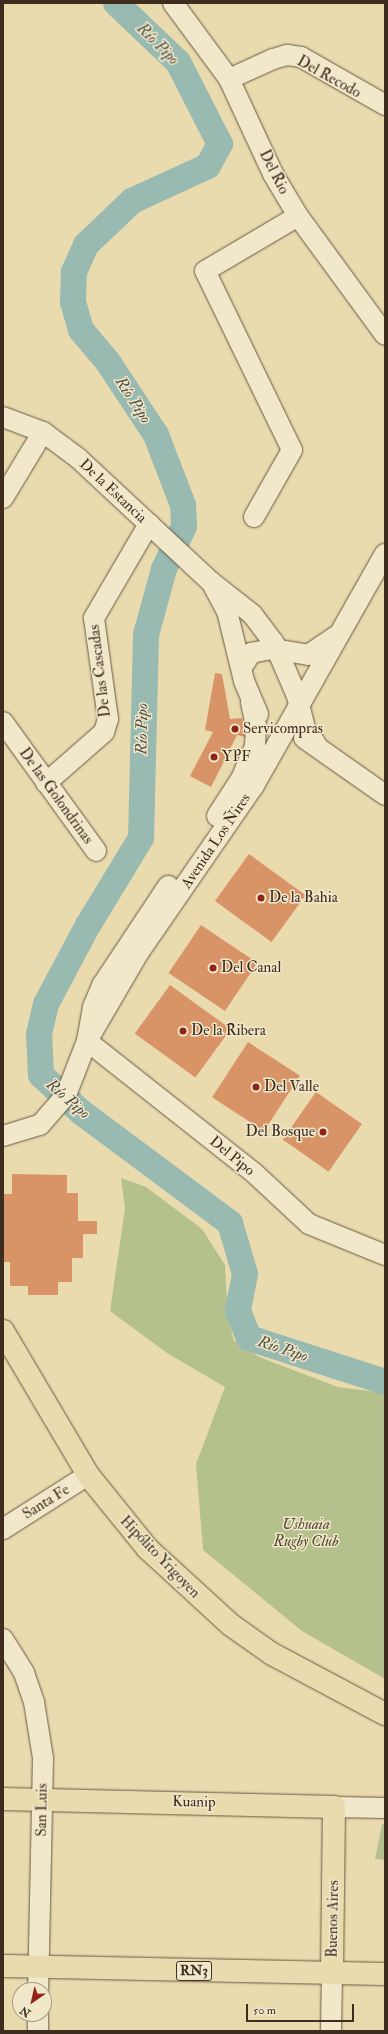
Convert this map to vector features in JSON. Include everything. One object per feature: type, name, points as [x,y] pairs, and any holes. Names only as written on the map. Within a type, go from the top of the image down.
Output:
[{"type":"main road","name":"Hipólito Yrigoyen","points":[[3,1331],[88,1475],[148,1549],[231,1625],[321,1683],[385,1714]]},
{"type":"main road","name":"Kuanip","points":[[3,1799],[334,1806]]},
{"type":"main road","name":"Buenos Aires","points":[[332,1973],[334,1806]]},
{"type":"main road","name":"RN3","points":[[3,1966],[39,1968],[385,1974]]},
{"type":"street","name":"Del Rio","points":[[173,3],[229,79],[273,174],[298,216],[385,335]]},
{"type":"street","name":"Del Recodo","points":[[229,79],[273,59],[287,55],[301,57],[385,105]]},
{"type":"street","points":[[254,517],[292,450],[205,271],[298,216]]},
{"type":"street","name":"De la Estancia","points":[[3,417],[43,432],[78,458],[205,576],[252,614],[278,651],[299,705],[306,731],[316,744]]},
{"type":"street","points":[[3,498],[43,432]]},
{"type":"street","name":"De las Cascadas","points":[[46,783],[104,732],[108,719],[94,618],[149,524]]},
{"type":"street","name":"Avenida Los Ñires","points":[[3,1136],[32,1130],[50,1116],[69,1090],[87,1041],[93,1007],[103,984],[217,827],[253,787],[283,728],[325,663],[336,636],[385,554]]},
{"type":"street","name":"De la Estancia","points":[[205,576],[227,611],[251,703],[262,718],[316,744],[385,795]]},
{"type":"street","name":"Avenida Los Ñires","points":[[242,667],[251,653],[278,651],[308,655],[336,636]]},
{"type":"street","name":"Avenida Los Ñires","points":[[217,827],[255,746],[256,726],[251,703]]},
{"type":"street","name":"De las Golondrinas","points":[[3,722],[96,851]]},
{"type":"street","name":"Del Pipo","points":[[87,1041],[253,1172],[309,1224],[385,1255]]},
{"type":"street","name":"Santa Fe","points":[[3,1529],[88,1475]]},
{"type":"street","name":"San Luis","points":[[3,1639],[24,1673],[34,1702],[43,1758],[38,1982]]},
{"type":"street","name":"Kuanip","points":[[334,1806],[385,1808]]},
{"type":"street","name":"Buenos Aires","points":[[332,1973],[332,2031]]},
{"type":"green space","name":"Ushuaia Rugby Club","points":[[121,1178],[146,1187],[202,1229],[225,1265],[228,1318],[234,1341],[259,1357],[338,1387],[385,1393],[385,1679],[302,1631],[203,1550],[196,1464],[225,1387],[167,1353],[110,1311],[125,1208]]},
{"type":"green space","points":[[382,1824],[385,1824],[385,1860],[375,1859]]},
{"type":"building","points":[[215,673],[222,674],[230,719],[242,718],[245,737],[237,735],[211,787],[190,776],[213,732],[205,730]]},
{"type":"building","name":"De la Bahia","points":[[249,854],[306,895],[272,942],[215,901]]},
{"type":"building","name":"Del Canal","points":[[201,925],[257,963],[225,1011],[169,973]]},
{"type":"building","name":"De la Ribera","points":[[170,985],[231,1029],[195,1078],[135,1034]]},
{"type":"building","name":"Del Valle","points":[[248,1042],[300,1076],[264,1131],[212,1097]]},
{"type":"building","name":"Del Bosque","points":[[316,1092],[362,1124],[329,1172],[283,1140]]},
{"type":"building","points":[[12,1174],[67,1175],[67,1193],[78,1193],[78,1221],[97,1221],[97,1234],[83,1234],[83,1258],[72,1258],[72,1282],[58,1282],[58,1295],[28,1295],[28,1286],[10,1286],[10,1262],[3,1262],[3,1194],[12,1194]]},
{"type":"waterway","name":"Río Pipo","points":[[116,3],[178,62],[220,144],[208,166],[132,201],[86,245],[74,272],[73,302],[81,330],[108,362],[156,435],[183,505],[184,526],[164,569],[146,635],[141,838],[88,925],[46,1004],[39,1034],[41,1075],[81,1112],[230,1223],[245,1274],[238,1311],[249,1338],[385,1382]]},
{"type":"place","name":"Servicompras","points":[[235,729]]},
{"type":"place","name":"YPF","points":[[214,757]]},
{"type":"place","name":"De la Bahia","points":[[261,898]]},
{"type":"place","name":"Del Canal","points":[[213,968]]},
{"type":"place","name":"De la Ribera","points":[[183,1031]]},
{"type":"place","name":"Del Valle","points":[[256,1087]]},
{"type":"place","name":"Del Bosque","points":[[323,1132]]}]
